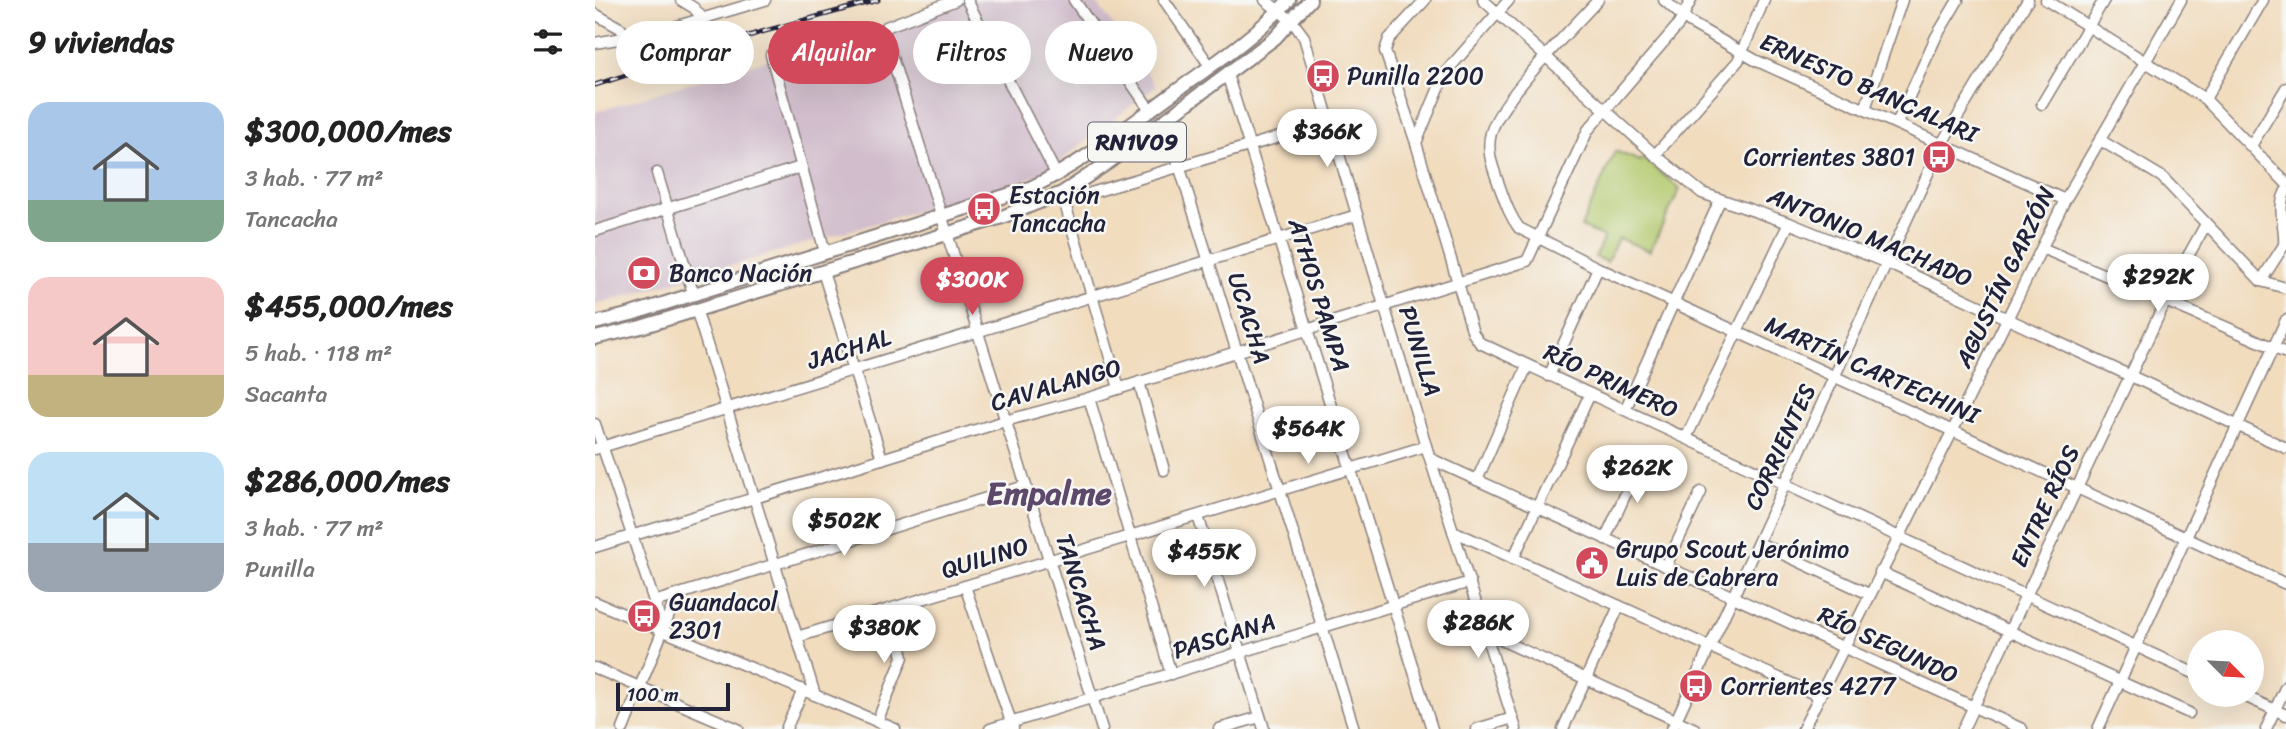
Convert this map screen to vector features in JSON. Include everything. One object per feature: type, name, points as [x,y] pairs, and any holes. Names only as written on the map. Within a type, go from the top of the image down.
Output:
[{"type":"main road","name":"RN1V09","points":[[595,323],[941,218],[1057,176],[1101,148],[1210,66],[1289,0]]},
{"type":"main road","name":"RN1V09","points":[[595,338],[641,327],[1063,197],[1275,38],[1310,0]]},
{"type":"street","points":[[681,0],[694,8],[703,19]]},
{"type":"street","points":[[696,21],[764,0]]},
{"type":"street","name":"TANCACHA","points":[[956,0],[886,27],[884,32],[1102,729]]},
{"type":"street","points":[[967,0],[1057,176]]},
{"type":"street","points":[[1074,0],[1150,110]]},
{"type":"street","points":[[1164,0],[1210,66]]},
{"type":"street","name":"PUNILLA","points":[[1265,0],[1292,21],[1304,37],[1426,446],[1515,724]]},
{"type":"street","name":"RÍO PRIMERO","points":[[1425,0],[1386,45],[1385,51],[1476,338],[1485,346],[2187,670]]},
{"type":"street","name":"ANTONIO MACHADO","points":[[1483,0],[1694,188],[1887,263],[2286,448]]},
{"type":"street","points":[[1416,143],[1445,73],[1509,0]]},
{"type":"street","points":[[1547,57],[1598,0]]},
{"type":"street","name":"ERNESTO BANCALARI","points":[[1664,0],[1683,18],[1742,54],[2065,200]]},
{"type":"street","points":[[1538,239],[1585,135],[1683,18],[1691,0]]},
{"type":"street","points":[[1655,155],[1742,54],[1764,0]]},
{"type":"street","points":[[1865,109],[1902,0]]},
{"type":"street","points":[[1897,123],[1936,37],[1958,0]]},
{"type":"street","name":"CORRIENTES","points":[[1674,725],[1942,143],[2028,0]]},
{"type":"street","points":[[2046,0],[2205,99],[2286,183]]},
{"type":"street","points":[[2042,104],[2104,0]]},
{"type":"street","name":"AGUSTÍN GARZÓN","points":[[1803,729],[2065,200],[2181,0]]},
{"type":"street","points":[[2205,99],[2263,0]]},
{"type":"street","points":[[595,14],[616,25]]},
{"type":"street","points":[[595,43],[616,38]]},
{"type":"street","name":"MARTÍN CARTECHINI","points":[[1547,57],[1498,116],[1491,131],[1492,166],[1510,217],[1519,228],[1673,303],[2286,584]]},
{"type":"street","name":"ATHOS PAMPA","points":[[1227,74],[1432,729]]},
{"type":"street","points":[[779,84],[825,252]]},
{"type":"street","points":[[2251,146],[2286,88]]},
{"type":"street","name":"UCACHA","points":[[1165,120],[1354,729]]},
{"type":"street","points":[[1119,388],[1063,197],[1329,122]]},
{"type":"street","points":[[2100,140],[2157,172],[2261,281],[2286,288]]},
{"type":"street","points":[[595,231],[801,167]]},
{"type":"street","points":[[657,173],[693,293]]},
{"type":"street","points":[[2261,281],[2285,244],[2285,223],[2281,205],[2286,191]]},
{"type":"street","points":[[1625,410],[1720,200]]},
{"type":"street","name":"JACHAL","points":[[598,448],[1357,215]]},
{"type":"street","points":[[1686,438],[1789,223]]},
{"type":"street","points":[[2187,258],[2206,224]]},
{"type":"street","name":"CAVALANGO","points":[[595,547],[1005,421],[1089,398],[1527,261],[1538,239]]},
{"type":"street","points":[[2042,248],[2286,353]]},
{"type":"street","points":[[1549,376],[1598,268]]},
{"type":"street","points":[[823,272],[882,459]]},
{"type":"street","name":"ENTRE RÍOS","points":[[1963,729],[2165,300]]},
{"type":"street","points":[[696,309],[815,695]]},
{"type":"street","points":[[2098,729],[2286,320]]},
{"type":"street","points":[[1477,480],[1527,366]]},
{"type":"street","points":[[1139,382],[1164,470]]},
{"type":"street","points":[[1513,559],[1590,394]]},
{"type":"street","points":[[1089,398],[1171,674]]},
{"type":"street","points":[[595,424],[598,448],[632,536],[664,631]]},
{"type":"street","name":"QUILINO","points":[[797,637],[1426,446]]},
{"type":"street","points":[[1605,538],[1642,458]]},
{"type":"street","name":"RÍO SEGUNDO","points":[[1430,459],[2022,729]]},
{"type":"street","points":[[654,602],[1025,486]]},
{"type":"street","points":[[1666,566],[1701,492]]},
{"type":"street","points":[[1198,516],[1264,729]]},
{"type":"street","points":[[1454,531],[1819,696]]},
{"type":"street","points":[[1759,543],[1869,594]]},
{"type":"street","points":[[1880,572],[2189,713]]},
{"type":"street","name":"PASCANA","points":[[990,729],[1012,726],[1092,698],[1470,582]]},
{"type":"street","points":[[965,586],[1012,726]]},
{"type":"street","points":[[623,729],[677,595]]},
{"type":"street","points":[[595,602],[895,729]]},
{"type":"street","points":[[1563,729],[1619,606]]},
{"type":"street","points":[[877,722],[902,657],[891,609]]},
{"type":"street","points":[[1486,633],[1586,679],[1674,725],[1695,729]]},
{"type":"street","points":[[595,668],[738,729]]},
{"type":"street","points":[[2266,729],[2286,686]]},
{"type":"street","points":[[786,729],[803,690]]},
{"type":"street","points":[[2265,705],[2286,715]]},
{"type":"street","points":[[1219,729],[1260,717]]},
{"type":"street","points":[[1477,729],[1515,724]]},
{"type":"shaded area","points":[[964,0],[1095,0],[1110,21],[1045,21],[1045,84],[1156,86],[1044,174],[595,305],[595,112],[687,84],[754,84],[754,64],[768,59],[768,84],[899,84],[899,21],[895,21]]},
{"type":"green space","points":[[1615,151],[1640,161],[1643,158],[1680,189],[1650,251],[1618,238],[1607,262],[1595,257],[1604,237],[1581,227]]},
{"type":"railway","points":[[595,85],[758,33],[878,0]]},
{"type":"place","name":"Punilla 2200","points":[[1323,76]]},
{"type":"place","name":"Corrientes 3801","points":[[1939,157]]},
{"type":"place","name":"Estación Tancacha","points":[[984,209]]},
{"type":"place","name":"Banco Nación","points":[[644,273]]},
{"type":"place","name":"Grupo Scout Jerónimo Luis de Cabrera","points":[[1592,563]]},
{"type":"place","name":"Guandacol 2301","points":[[644,616]]},
{"type":"place","name":"Corrientes 4277","points":[[1696,686]]},
{"type":"district","name":"Empalme","points":[[1049,493]]}]
